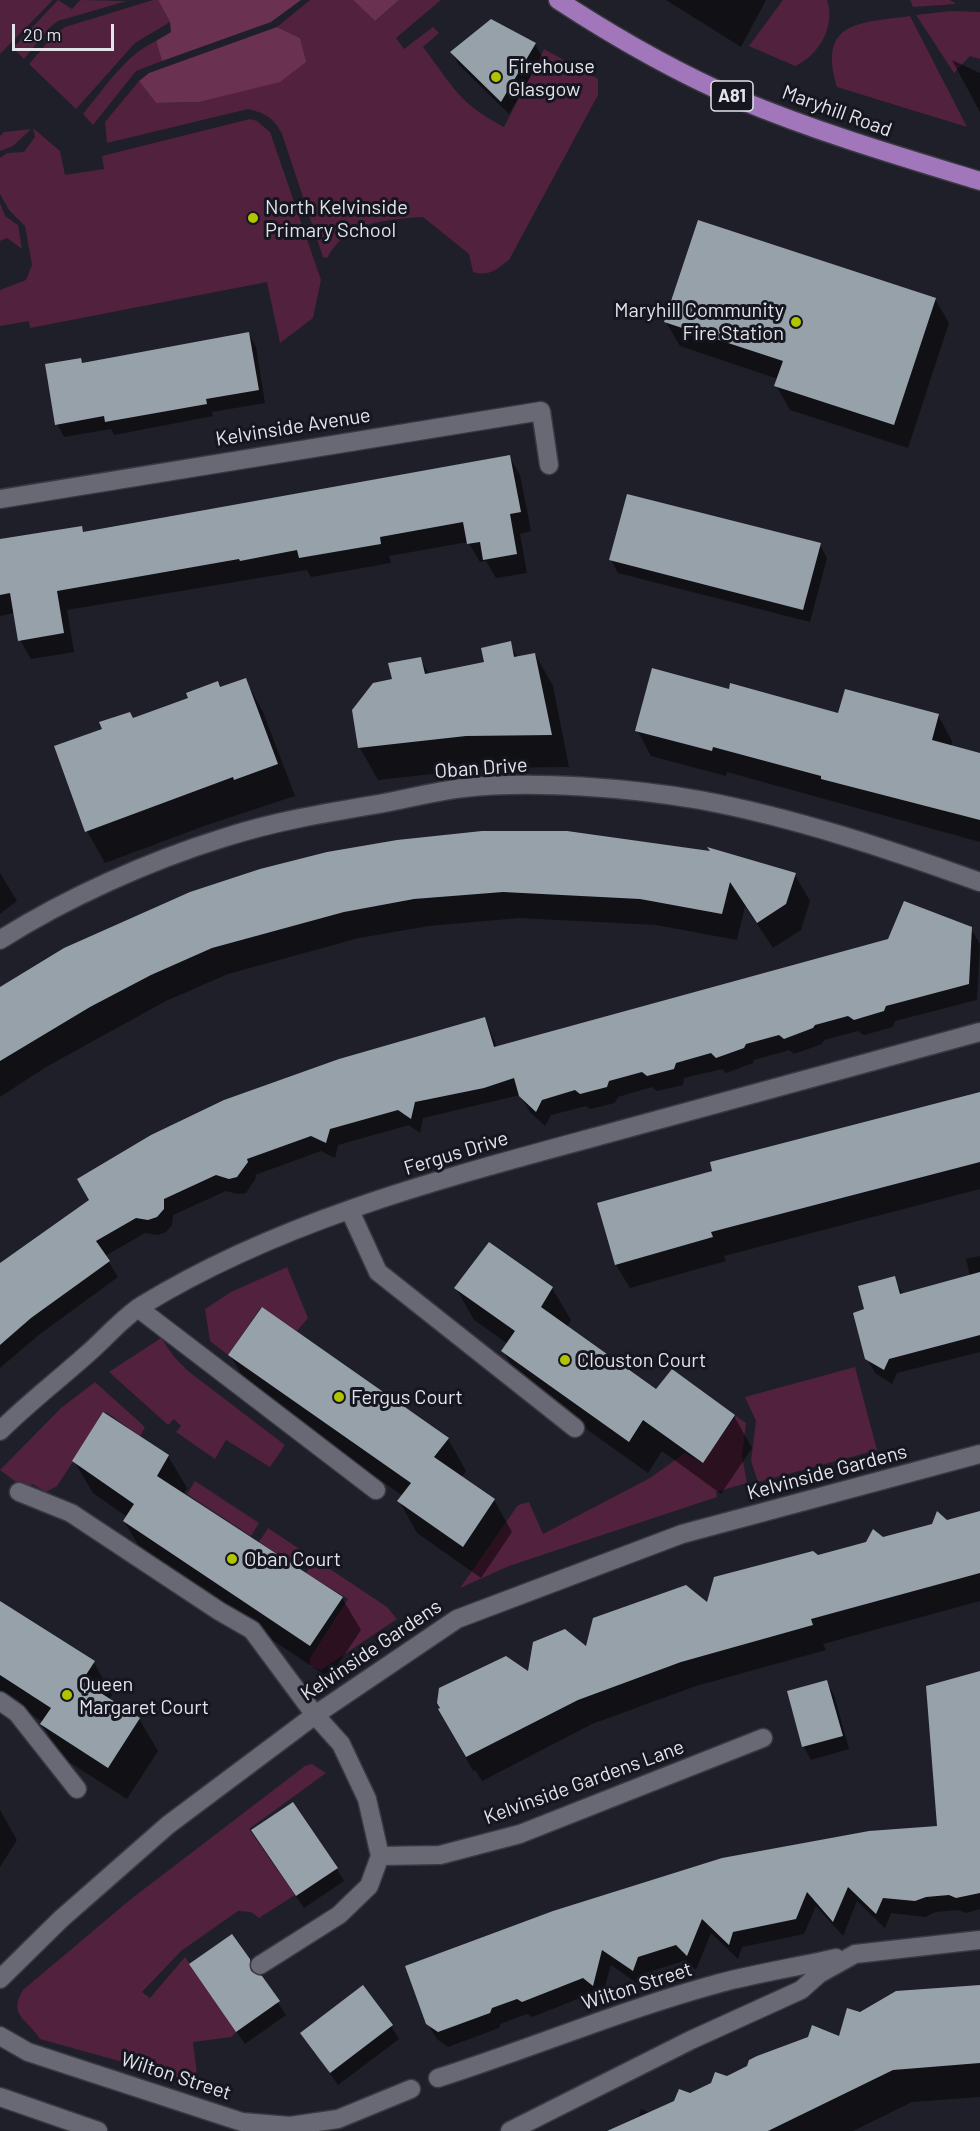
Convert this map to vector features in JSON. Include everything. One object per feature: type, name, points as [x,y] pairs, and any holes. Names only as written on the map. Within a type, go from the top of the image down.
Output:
[{"type":"main road","name":"Maryhill Road","points":[[558,0],[675,67],[737,98],[855,143],[980,181]]},
{"type":"street","name":"Kelvinside Avenue","points":[[0,499],[541,411],[549,465]]},
{"type":"street","name":"Oban Drive","points":[[0,940],[73,901],[152,864],[224,837],[330,812],[465,788],[530,786],[615,790],[698,800],[842,834],[980,882]]},
{"type":"street","name":"Fergus Drive","points":[[0,1431],[42,1391],[138,1308],[198,1273],[277,1238],[350,1211],[510,1160],[980,1032]]},
{"type":"street","points":[[350,1211],[378,1272],[575,1428]]},
{"type":"street","points":[[138,1308],[376,1490]]},
{"type":"street","name":"Kelvinside Gardens","points":[[0,1979],[61,1919],[168,1825],[315,1715],[457,1619],[682,1534],[980,1454]]},
{"type":"street","points":[[19,1492],[71,1513],[219,1611],[252,1630],[315,1715],[341,1743],[367,1799],[380,1856],[369,1886],[339,1915],[260,1965]]},
{"type":"street","points":[[0,1701],[17,1713],[77,1789]]},
{"type":"street","name":"Kelvinside Gardens Lane","points":[[380,1856],[440,1856],[520,1834],[764,1738]]},
{"type":"street","name":"Wilton Street","points":[[438,2078],[617,2015],[721,1983],[855,1954],[980,1940]]},
{"type":"street","name":"Wilton Street","points":[[510,2131],[691,2040],[801,1990],[819,1974],[855,1954]]},
{"type":"street","name":"Wilton Street","points":[[0,2036],[28,2052],[242,2122],[290,2126],[338,2119],[411,2089]]},
{"type":"street","points":[[0,2097],[98,2131]]},
{"type":"shaded area","points":[[0,0],[53,0],[0,54]]},
{"type":"shaded area","points":[[58,0],[72,9],[80,0],[127,1],[58,21],[49,28],[24,59],[13,48]]},
{"type":"shaded area","points":[[158,0],[170,22],[135,43],[76,109],[29,64],[53,36],[65,27]]},
{"type":"shaded area","points":[[158,0],[301,0],[271,22],[162,61],[156,41],[171,32],[170,22]]},
{"type":"shaded area","points":[[310,0],[353,0],[375,21],[399,0],[441,0],[396,38],[404,49],[433,27],[439,33],[423,47],[466,101],[504,127],[544,49],[598,79],[598,95],[509,260],[501,266],[484,274],[473,272],[469,254],[423,217],[394,219],[368,225],[345,236],[327,258],[323,257],[279,128],[264,114],[248,109],[107,143],[105,122],[139,81],[156,103],[199,102],[300,38],[277,27]]},
{"type":"shaded area","points":[[353,0],[399,0],[375,21]]},
{"type":"shaded area","points":[[783,0],[827,0],[829,10],[827,29],[823,39],[811,55],[795,66],[749,46]]},
{"type":"shaded area","points":[[910,0],[950,0],[956,4],[913,7]]},
{"type":"shaded area","points":[[951,11],[980,12],[980,59],[970,56],[954,73],[916,15]]},
{"type":"shaded area","points":[[910,16],[967,127],[837,87],[832,65],[833,49],[838,37],[848,29],[860,24]]},
{"type":"shaded area","points":[[277,27],[300,38],[306,62],[280,82],[199,102],[156,103],[139,81],[149,73]]},
{"type":"shaded area","points":[[156,41],[162,61],[136,71],[93,125],[83,114],[134,55]]},
{"type":"shaded area","points":[[250,119],[257,121],[270,132],[321,280],[313,318],[280,343],[267,282],[30,328],[29,321],[0,326],[0,290],[26,280],[32,265],[25,226],[9,210],[0,194],[0,158],[7,153],[24,152],[35,137],[33,128],[60,151],[65,175],[104,169],[102,156]]},
{"type":"shaded area","points":[[31,129],[13,146],[0,151],[0,136],[4,132]]},
{"type":"shaded area","points":[[0,203],[5,216],[18,225],[22,249],[7,238],[0,241]]},
{"type":"shaded area","points":[[287,1267],[308,1318],[297,1331],[261,1307],[228,1355],[210,1341],[205,1309],[231,1292]]},
{"type":"shaded area","points":[[161,1338],[175,1358],[188,1371],[285,1445],[270,1467],[226,1440],[215,1459],[176,1432],[181,1426],[174,1419],[168,1425],[109,1372]]},
{"type":"shaded area","points":[[855,1367],[877,1450],[758,1482],[751,1461],[756,1421],[745,1397]]},
{"type":"shaded area","points":[[95,1382],[145,1427],[140,1436],[106,1412],[57,1486],[46,1492],[32,1484],[27,1490],[0,1470],[61,1408]]},
{"type":"shaded area","points":[[736,1416],[746,1423],[742,1456],[747,1483],[716,1492],[717,1497],[509,1566],[460,1588],[518,1505],[529,1502],[543,1534],[650,1478],[685,1453],[702,1463]]},
{"type":"shaded area","points":[[195,1481],[259,1523],[251,1536],[187,1494]]},
{"type":"shaded area","points":[[268,1528],[307,1554],[298,1567],[259,1542]]},
{"type":"shaded area","points":[[315,1559],[387,1607],[397,1619],[321,1670],[310,1666],[310,1658],[348,1599],[306,1573]]},
{"type":"shaded area","points":[[312,1764],[326,1773],[249,1829],[295,1895],[259,1918],[251,1912],[238,1911],[181,1951],[142,1992],[150,1998],[185,1957],[236,2032],[231,2037],[193,2042],[198,2083],[40,2039],[18,2012],[17,2006],[23,1990],[131,1899],[305,1766]]},
{"type":"building","name":"Firehouse Glasgow","points":[[491,19],[536,43],[501,102],[450,52]]},
{"type":"building","name":"Maryhill Community Fire Station","points":[[698,220],[936,298],[894,425],[774,386],[783,361],[664,322]]},
{"type":"building","points":[[249,332],[259,390],[206,399],[207,404],[105,422],[104,416],[55,425],[45,364],[81,358],[82,363]]},
{"type":"building","points":[[510,455],[521,512],[510,514],[517,554],[483,560],[480,542],[467,544],[463,522],[380,537],[381,544],[299,558],[297,550],[240,561],[239,559],[57,591],[64,633],[18,641],[10,593],[0,595],[0,539],[82,526],[83,532]]},
{"type":"building","points":[[627,494],[821,543],[803,610],[609,560]]},
{"type":"building","points":[[511,641],[514,657],[535,653],[552,735],[466,736],[358,748],[352,710],[373,683],[392,679],[388,663],[421,657],[425,674],[484,662],[481,648]]},
{"type":"building","points":[[652,668],[729,689],[730,683],[838,713],[845,689],[939,714],[932,740],[980,753],[980,820],[821,779],[821,776],[713,747],[712,751],[635,731]]},
{"type":"building","points":[[246,678],[278,764],[234,780],[233,777],[85,832],[54,746],[102,729],[99,722],[130,712],[133,718],[188,698],[186,693],[218,681],[220,687]]},
{"type":"building","points":[[482,831],[567,831],[710,851],[707,847],[796,873],[786,904],[757,923],[730,882],[722,914],[640,899],[503,892],[414,899],[344,912],[212,948],[151,975],[90,1007],[0,1061],[0,987],[64,948],[190,892],[260,869],[327,852],[397,840]]},
{"type":"building","points":[[904,901],[972,927],[969,984],[886,1006],[884,1011],[854,1020],[848,1016],[815,1025],[813,1028],[784,1039],[779,1035],[746,1044],[744,1048],[716,1058],[711,1053],[676,1063],[674,1069],[647,1076],[642,1072],[609,1081],[607,1087],[580,1094],[575,1090],[542,1100],[536,1112],[519,1096],[514,1078],[484,1088],[415,1102],[411,1119],[398,1110],[330,1129],[326,1143],[311,1136],[247,1159],[248,1162],[237,1177],[229,1179],[216,1175],[164,1199],[164,1209],[157,1217],[148,1220],[136,1218],[96,1241],[110,1261],[31,1318],[0,1345],[0,1263],[89,1200],[77,1179],[151,1135],[224,1100],[339,1059],[485,1017],[494,1047],[888,939]]},
{"type":"building","points":[[980,1092],[980,1162],[711,1232],[713,1237],[615,1265],[597,1203],[712,1171],[710,1162]]},
{"type":"building","name":"Clouston Court","points":[[489,1242],[553,1287],[541,1307],[656,1389],[672,1369],[735,1415],[703,1463],[643,1420],[629,1442],[501,1351],[515,1331],[454,1288]]},
{"type":"building","points":[[980,1272],[980,1335],[889,1359],[884,1370],[865,1359],[853,1313],[864,1309],[858,1286],[895,1276],[900,1294]]},
{"type":"building","name":"Fergus Court","points":[[262,1307],[449,1438],[434,1457],[495,1499],[463,1547],[397,1501],[411,1483],[228,1355]]},
{"type":"building","name":"Oban Court","points":[[103,1412],[169,1455],[157,1476],[343,1597],[310,1646],[123,1521],[134,1504],[72,1461]]},
{"type":"building","points":[[937,1511],[947,1520],[980,1511],[980,1573],[811,1619],[813,1625],[681,1662],[578,1700],[466,1757],[438,1709],[440,1708],[437,1703],[439,1688],[506,1656],[528,1671],[533,1642],[565,1629],[586,1646],[593,1618],[686,1585],[707,1602],[714,1577],[813,1551],[818,1555],[866,1542],[873,1529],[883,1537],[932,1524]]},
{"type":"building","name":"Queen Margaret Court","points":[[0,1601],[95,1661],[82,1681],[140,1718],[108,1768],[40,1724],[51,1708],[0,1675]]},
{"type":"building","points":[[980,1671],[980,1893],[956,1898],[949,1895],[926,1897],[915,1901],[883,1898],[876,1914],[848,1887],[833,1922],[807,1892],[796,1919],[733,1932],[729,1945],[702,1919],[687,1956],[676,1945],[638,1957],[633,1971],[602,1950],[593,1986],[583,1978],[522,2002],[517,1999],[492,2008],[490,2013],[438,2032],[426,2024],[405,1966],[553,1911],[722,1858],[869,1831],[937,1826],[926,1686]]},
{"type":"building","points":[[827,1680],[843,1736],[802,1747],[787,1691]]},
{"type":"building","points":[[293,1802],[338,1868],[296,1896],[251,1830]]},
{"type":"building","points":[[232,1934],[250,1959],[251,1971],[262,1976],[280,2001],[236,2032],[189,1964]]},
{"type":"building","points":[[363,1985],[393,2025],[330,2073],[300,2033]]},
{"type":"building","points":[[980,1985],[980,2063],[893,2070],[768,2131],[607,2131],[674,2101],[679,2089],[690,2093],[711,2083],[715,2072],[727,2076],[747,2066],[749,2060],[757,2056],[808,2037],[812,2025],[839,2036],[847,2008],[860,2012],[896,1991]]},
{"type":"place","name":"Firehouse Glasgow","points":[[496,77]]},
{"type":"place","name":"North Kelvinside Primary School","points":[[253,218]]},
{"type":"place","name":"Maryhill Community Fire Station","points":[[796,322]]},
{"type":"place","name":"Clouston Court","points":[[565,1360]]},
{"type":"place","name":"Fergus Court","points":[[339,1397]]},
{"type":"place","name":"Oban Court","points":[[232,1559]]},
{"type":"place","name":"Queen Margaret Court","points":[[67,1695]]}]
